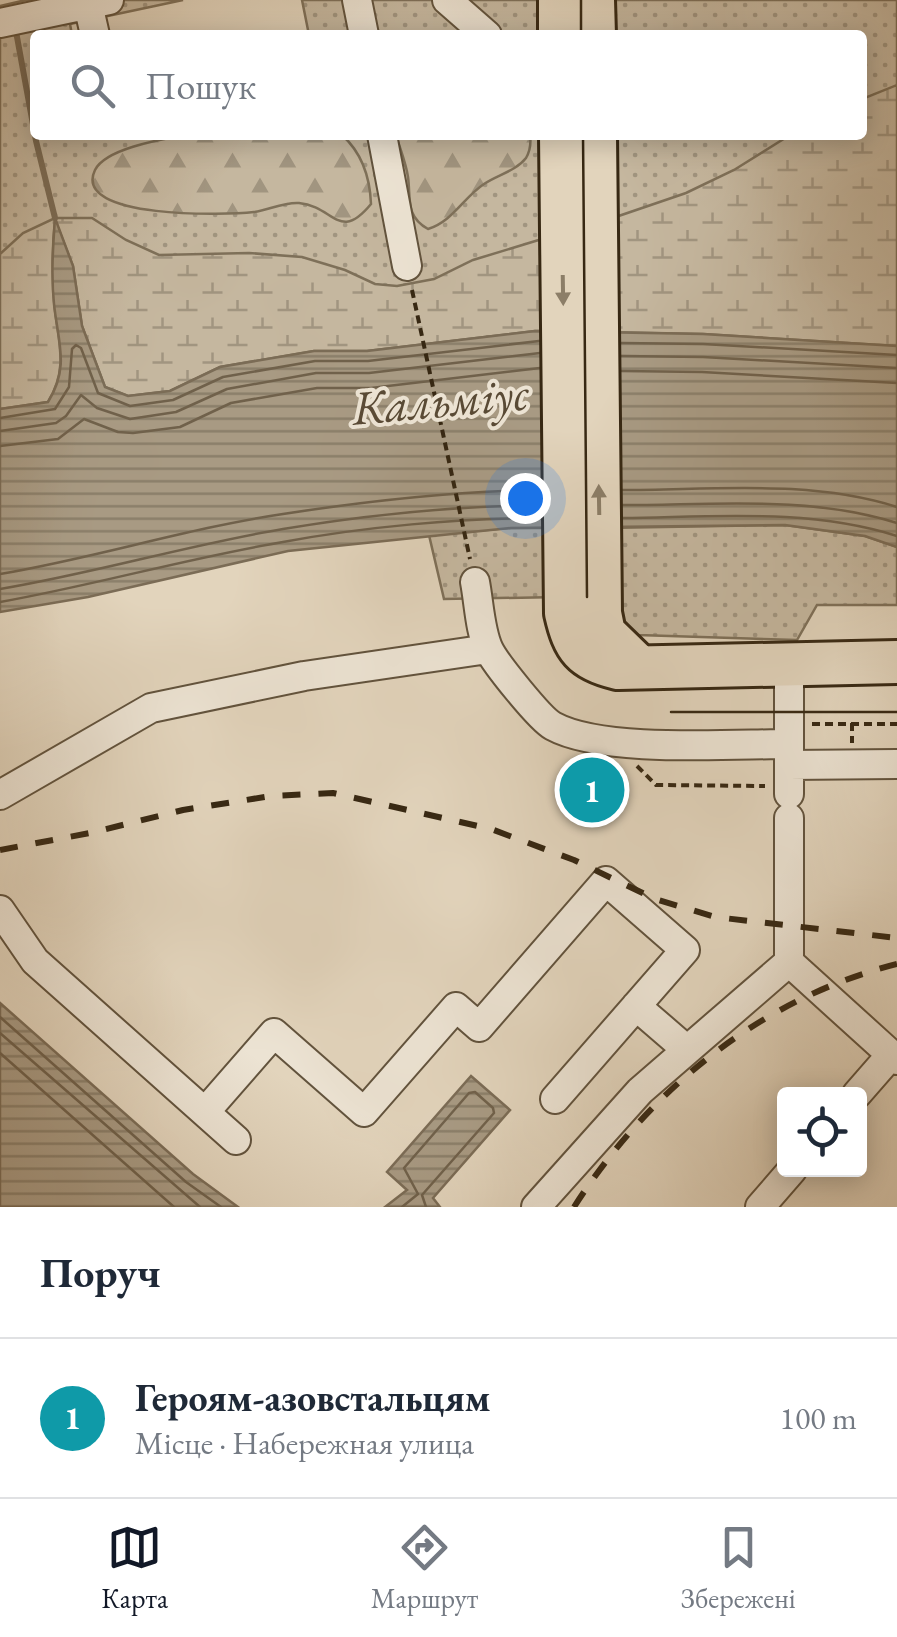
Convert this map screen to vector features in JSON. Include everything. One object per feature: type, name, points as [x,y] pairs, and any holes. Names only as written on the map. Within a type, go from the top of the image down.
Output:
[{"type":"highway","points":[[560,0],[560,30]]},
{"type":"highway","points":[[594,0],[594,30]]},
{"type":"highway","points":[[563,140],[579,192]]},
{"type":"highway","points":[[594,140],[579,192],[583,597],[568,620],[580,650],[594,662],[618,668],[897,662]]},
{"type":"street","points":[[357,0],[363,30]]},
{"type":"street","points":[[447,0],[481,30]]},
{"type":"street","points":[[0,23],[37,10],[103,1],[96,30]]},
{"type":"street","points":[[383,140],[407,266]]},
{"type":"street","points":[[475,582],[488,649],[549,724],[574,736],[671,745],[789,772],[897,764]]},
{"type":"street","points":[[0,794],[151,708],[304,676],[488,649]]},
{"type":"street","points":[[789,664],[790,962],[894,1057],[864,1087]]},
{"type":"street","points":[[205,1112],[274,1032],[364,1112],[456,1007],[478,1026],[606,880],[685,950],[554,1099]]},
{"type":"street","points":[[0,910],[36,961],[236,1140]]},
{"type":"street","points":[[536,1207],[640,1091],[790,962]]},
{"type":"street","points":[[636,1006],[687,1050]]},
{"type":"street","points":[[760,1207],[786,1177]]},
{"type":"path","points":[[407,266],[475,582]]},
{"type":"path","points":[[656,786],[789,772],[897,724]]},
{"type":"green space","points":[[26,0],[183,0],[70,24],[71,30],[30,30],[30,140],[554,140],[556,331],[367,351],[314,351],[170,391],[105,387],[55,220],[52,261],[0,409],[0,6]]},
{"type":"green space","points":[[302,0],[552,0],[553,30],[308,30]]},
{"type":"green space","points":[[601,0],[897,0],[897,346],[605,332],[603,140],[867,140],[867,30],[602,30]]},
{"type":"green space","points":[[897,85],[897,346],[605,332],[604,221],[686,193],[734,170],[782,140],[867,140],[867,97]]},
{"type":"green space","points":[[163,140],[346,140],[364,166],[371,204],[351,221],[343,222],[299,203],[254,212],[215,214],[128,206],[106,198],[94,186],[95,170],[111,156]]},
{"type":"green space","points":[[397,140],[530,140],[522,162],[484,184],[444,221],[428,229],[412,213],[407,172]]},
{"type":"green space","points":[[55,218],[92,218],[159,255],[249,253],[302,257],[375,284],[397,286],[434,279],[473,260],[555,235],[556,331],[367,351],[314,351],[220,367],[170,391],[128,396],[105,387],[82,326],[73,266],[55,220],[53,271],[59,377],[48,402],[0,409],[0,254],[23,233]]},
{"type":"green space","points":[[785,525],[865,536],[897,547],[897,605],[817,605],[797,640],[638,635],[608,613],[607,528]]},
{"type":"green space","points":[[558,528],[559,597],[444,599],[429,535]]},
{"type":"water","name":"Кальміус","points":[[55,218],[73,266],[82,326],[105,387],[128,396],[170,391],[220,367],[314,351],[367,351],[535,331],[703,334],[897,346],[897,547],[865,536],[785,525],[511,528],[288,551],[88,597],[0,612],[0,409],[48,402],[59,377],[61,354],[53,282]]},
{"type":"water","points":[[0,1003],[193,1174],[238,1207],[0,1207]]},
{"type":"water","points":[[471,1076],[510,1110],[433,1198],[440,1207],[385,1207],[407,1190],[387,1172]]},
{"type":"waterway","points":[[15,26],[30,108]]},
{"type":"waterway","points":[[36,140],[55,218]]},
{"type":"tram line","points":[[581,0],[581,30]]},
{"type":"tram line","points":[[583,140],[587,597]]},
{"type":"tram line","points":[[671,712],[897,712]]},
{"type":"railway","points":[[0,850],[183,810],[271,796],[333,793],[491,829],[574,860],[655,899],[715,917],[897,938]]},
{"type":"railway","points":[[574,1207],[637,1124],[713,1054],[800,1000],[847,979],[897,964]]},
{"type":"place","name":"Героям-азовстальцям","points":[[592,790]]}]
